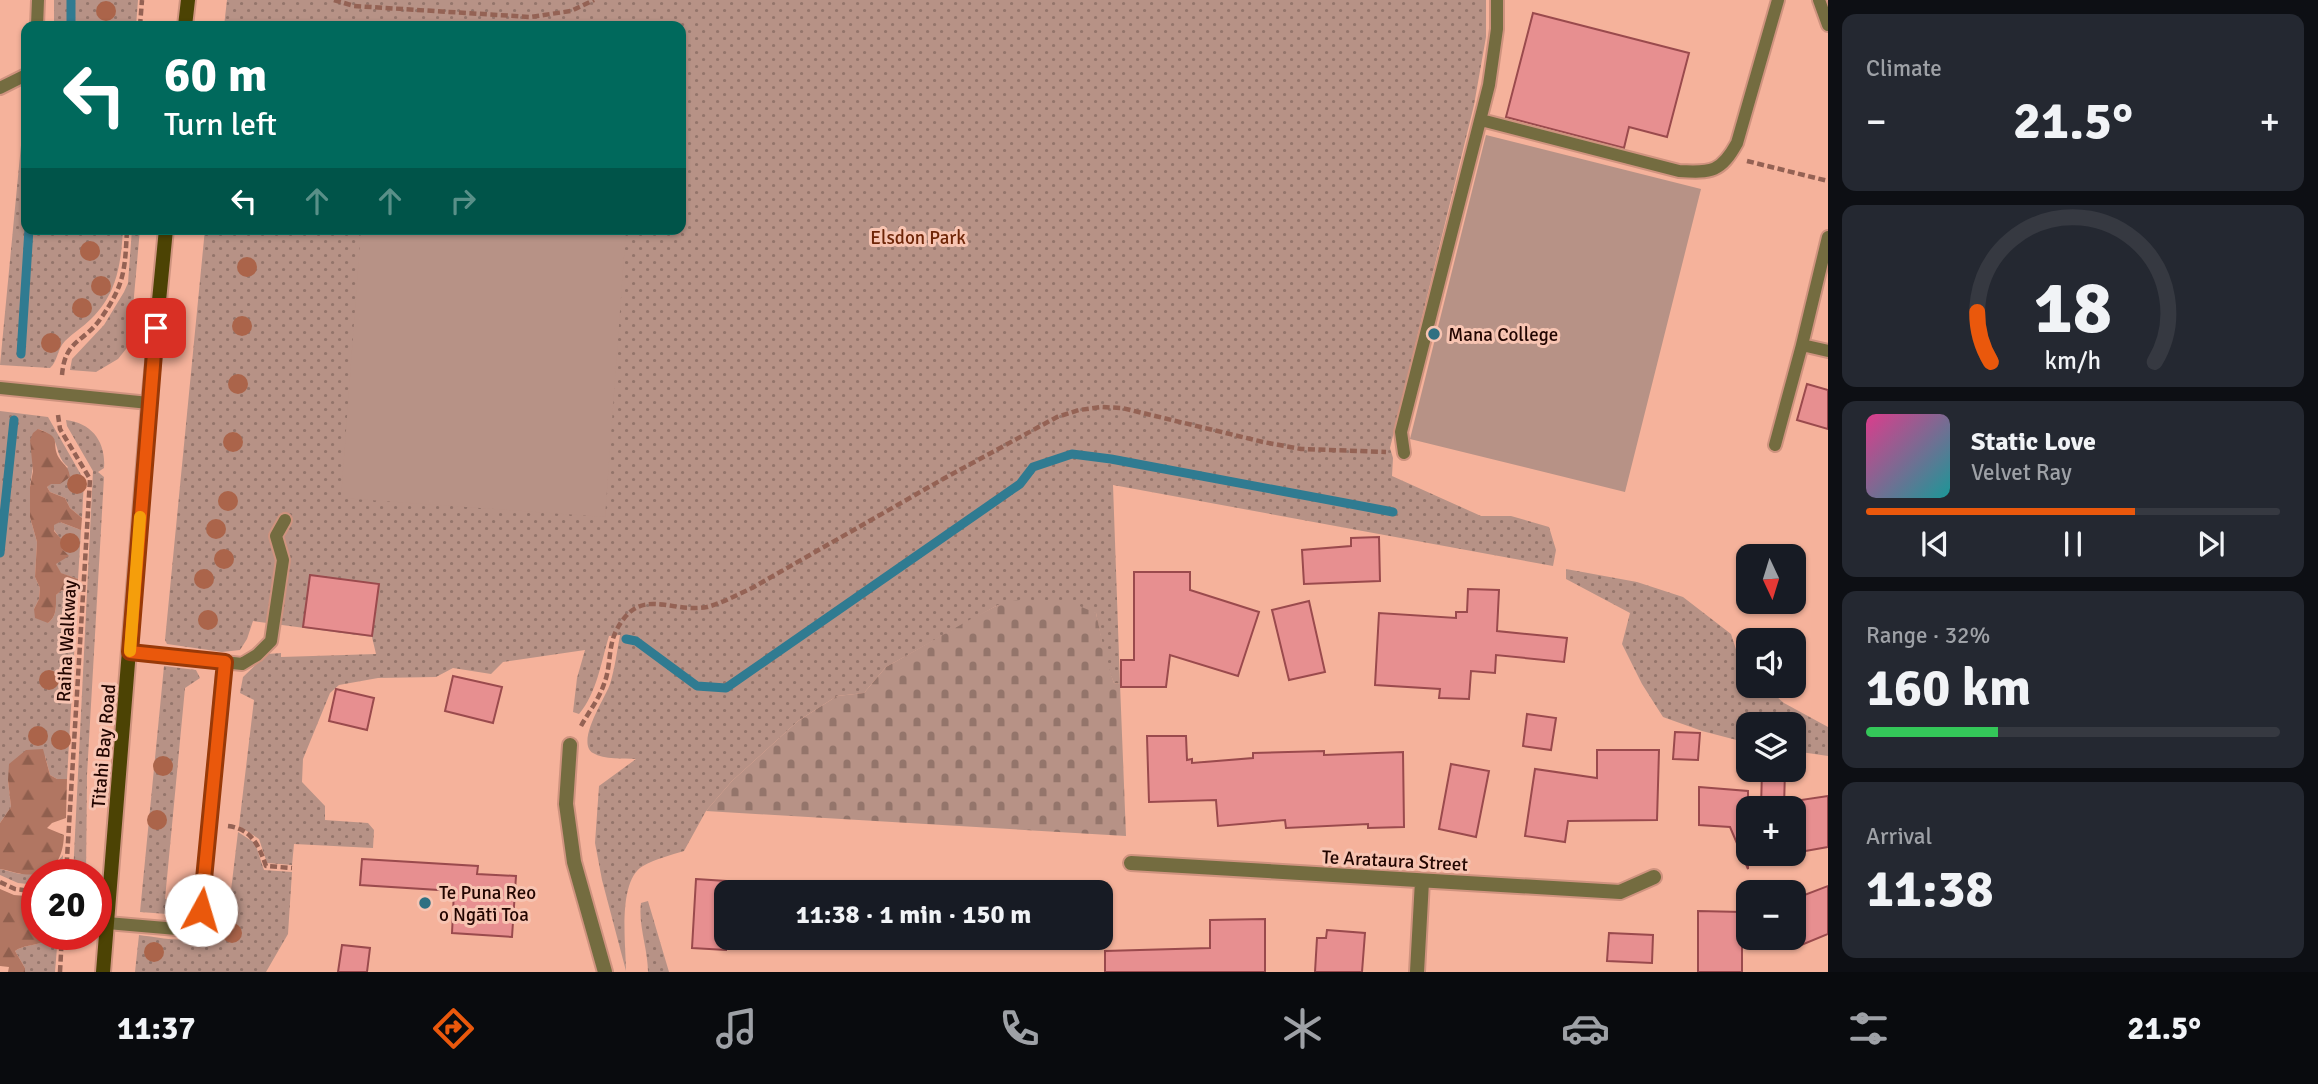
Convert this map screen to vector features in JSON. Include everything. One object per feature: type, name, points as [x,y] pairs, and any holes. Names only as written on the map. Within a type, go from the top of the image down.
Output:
[{"type":"main road","points":[[186,21],[188,0]]},
{"type":"main road","name":"Titahi Bay Road","points":[[112,864],[149,403],[165,235]]},
{"type":"main road","name":"Titahi Bay Road","points":[[103,972],[105,950]]},
{"type":"street","points":[[570,745],[566,804],[574,862],[605,972]]},
{"type":"street","name":"Te Arataura Street","points":[[1131,863],[1620,892],[1654,877]]},
{"type":"street","points":[[1417,972],[1422,881]]},
{"type":"lane","points":[[37,21],[38,0]]},
{"type":"lane","points":[[1404,453],[1401,432],[1489,85],[1497,29],[1497,0]]},
{"type":"lane","points":[[1481,120],[1679,171],[1703,172],[1726,162],[1737,143],[1778,0]]},
{"type":"lane","points":[[1819,0],[1828,25]]},
{"type":"lane","points":[[0,88],[21,78]]},
{"type":"lane","points":[[1775,446],[1828,237]]},
{"type":"lane","points":[[1802,345],[1828,351]]},
{"type":"lane","points":[[0,388],[149,403]]},
{"type":"lane","points":[[130,652],[242,664],[257,655],[271,641],[283,560],[276,536],[285,520]]},
{"type":"lane","points":[[112,923],[177,929],[192,922],[201,910],[225,662]]},
{"type":"path","points":[[140,21],[142,0]]},
{"type":"path","points":[[334,0],[354,6],[530,17],[571,10],[594,0]]},
{"type":"path","points":[[1754,163],[1828,181]]},
{"type":"path","points":[[62,370],[68,349],[100,320],[120,286],[125,275],[127,235]]},
{"type":"path","points":[[570,745],[604,684],[614,634],[625,616],[637,606],[652,603],[705,607],[733,597],[1057,417],[1079,410],[1122,408],[1301,449],[1404,453]]},
{"type":"path","name":"Raiha Walkway","points":[[57,418],[60,429],[90,480],[67,859]]},
{"type":"path","points":[[209,824],[236,827],[257,842],[265,866],[292,868]]},
{"type":"path","points":[[0,882],[21,890]]},
{"type":"path","points":[[60,972],[61,950]]},
{"type":"green space","points":[[54,0],[138,0],[136,21],[54,21]]},
{"type":"green space","name":"Elsdon Park","points":[[227,0],[1486,0],[1486,37],[1474,105],[1390,448],[1393,458],[1392,476],[1481,516],[1511,516],[1549,527],[1556,550],[1553,566],[1113,485],[1120,684],[1114,683],[1106,663],[1096,613],[998,605],[886,667],[864,693],[837,696],[798,721],[732,781],[706,811],[684,851],[643,866],[635,874],[626,899],[626,971],[595,843],[599,786],[636,759],[608,758],[593,753],[588,747],[587,739],[593,719],[610,684],[620,635],[609,636],[594,687],[579,714],[573,712],[577,678],[585,650],[503,662],[491,674],[453,668],[436,677],[378,678],[339,685],[330,693],[303,759],[302,782],[325,806],[325,820],[368,823],[374,830],[373,848],[294,844],[292,865],[267,863],[259,839],[239,826],[254,700],[240,693],[243,677],[267,654],[281,653],[281,657],[376,654],[372,637],[253,621],[240,650],[222,652],[167,644],[165,640],[204,235],[686,235],[686,21],[225,21]]},
{"type":"green space","points":[[1486,135],[1701,189],[1625,492],[1410,439]]},
{"type":"green space","points":[[21,145],[21,235],[123,235],[121,254],[116,278],[107,299],[91,319],[65,341],[50,368],[0,365]]},
{"type":"green space","points":[[132,235],[139,235],[130,341],[126,349],[118,359],[96,372],[70,370],[72,359],[104,325],[128,283]]},
{"type":"green space","points":[[361,235],[626,235],[605,517],[341,498]]},
{"type":"green space","points":[[0,411],[48,417],[84,480],[82,518],[70,508],[65,498],[50,492],[47,487],[68,467],[51,436],[38,429],[30,487],[30,517],[37,542],[35,577],[40,588],[34,609],[48,623],[56,607],[56,595],[62,590],[71,593],[78,585],[67,779],[57,779],[50,775],[45,756],[8,780],[11,807],[0,823]]},
{"type":"green space","points":[[66,420],[75,422],[96,435],[104,459],[104,468],[98,472],[104,477],[87,775],[86,859],[74,859],[93,471]]},
{"type":"green space","points":[[38,429],[54,438],[59,458],[70,477],[60,484],[47,487],[50,492],[65,498],[70,508],[82,518],[81,530],[60,522],[54,525],[54,531],[64,542],[62,549],[69,556],[56,564],[61,573],[78,579],[78,585],[71,593],[62,590],[56,595],[54,614],[48,623],[35,618],[34,609],[40,588],[35,577],[37,542],[30,517],[33,471],[30,440]]},
{"type":"green space","points":[[60,522],[81,530],[78,579],[60,573],[56,564],[63,542],[54,530],[54,524]]},
{"type":"green space","points":[[1566,569],[1637,582],[1683,597],[1731,634],[1736,649],[1736,698],[1778,698],[1800,712],[1736,712],[1736,740],[1663,717],[1642,684],[1622,644],[1630,613],[1566,579]]},
{"type":"green space","points":[[1016,600],[1072,603],[1096,613],[1107,663],[1114,683],[1120,684],[1126,836],[706,811],[732,781],[798,721],[837,696],[864,693],[886,667],[998,605]]},
{"type":"green space","points":[[164,666],[196,670],[200,678],[185,688],[165,899],[183,903],[186,909],[181,915],[140,912]]},
{"type":"green space","points":[[1806,715],[1828,727],[1828,756],[1806,753]]},
{"type":"green space","points":[[43,749],[50,775],[57,779],[67,779],[66,818],[47,828],[64,835],[58,859],[21,859],[21,874],[0,869],[0,823],[11,807],[9,764],[26,750]]},
{"type":"green space","points":[[238,832],[255,843],[264,870],[292,872],[288,934],[266,972],[135,972],[139,935],[176,939],[198,936],[212,920],[216,905],[229,907]]},
{"type":"green space","points":[[0,869],[20,874],[21,883],[0,875]]},
{"type":"green space","points":[[0,889],[21,896],[21,948],[15,951],[25,972],[8,972],[9,967],[0,966]]},
{"type":"green space","points":[[648,901],[669,972],[648,972],[640,911],[641,903]]},
{"type":"green space","points":[[21,948],[57,950],[55,972],[25,972],[15,951]]},
{"type":"building","points":[[1533,13],[1689,53],[1667,137],[1629,127],[1624,148],[1506,117]]},
{"type":"building","points":[[1807,384],[1828,390],[1828,429],[1797,420]]},
{"type":"building","points":[[1379,537],[1380,581],[1304,584],[1302,550],[1351,546],[1351,538]]},
{"type":"building","points":[[1134,572],[1190,572],[1190,590],[1259,612],[1238,676],[1170,655],[1166,687],[1121,687],[1121,660],[1134,660]]},
{"type":"building","points":[[310,575],[379,584],[372,636],[303,627]]},
{"type":"building","points":[[1468,589],[1499,590],[1497,631],[1567,638],[1564,662],[1496,655],[1495,673],[1471,671],[1469,699],[1439,698],[1440,689],[1375,685],[1379,613],[1456,618],[1456,612],[1467,612]]},
{"type":"building","points":[[1309,601],[1325,672],[1289,680],[1272,610]]},
{"type":"building","points":[[453,676],[502,687],[493,723],[445,711]]},
{"type":"building","points":[[336,689],[374,698],[367,730],[329,721]]},
{"type":"building","points":[[1527,714],[1556,718],[1551,750],[1523,746]]},
{"type":"building","points":[[1675,732],[1700,733],[1698,760],[1673,759]]},
{"type":"building","points":[[1147,736],[1186,736],[1187,760],[1192,759],[1192,763],[1253,758],[1253,753],[1324,751],[1324,755],[1403,752],[1404,827],[1368,828],[1368,824],[1286,828],[1285,820],[1218,826],[1216,800],[1149,802]]},
{"type":"building","points":[[1597,750],[1659,750],[1657,820],[1568,821],[1565,842],[1525,836],[1535,769],[1597,778]]},
{"type":"building","points":[[1451,764],[1489,771],[1476,837],[1439,829]]},
{"type":"building","points":[[1762,782],[1785,782],[1784,796],[1761,796]]},
{"type":"building","points":[[1699,787],[1748,791],[1748,796],[1736,796],[1736,841],[1730,827],[1699,825]]},
{"type":"building","points":[[1828,796],[1828,847],[1806,851],[1806,799]]},
{"type":"building","points":[[362,859],[478,866],[477,874],[516,876],[512,937],[452,933],[454,891],[360,885]]},
{"type":"building","points":[[696,879],[714,880],[714,949],[692,948]]},
{"type":"building","points":[[1828,886],[1828,934],[1806,943],[1806,894]]},
{"type":"building","points":[[1698,911],[1736,912],[1736,950],[1742,950],[1742,972],[1698,972]]},
{"type":"building","points":[[1265,919],[1265,972],[1105,972],[1105,951],[1210,948],[1210,920]]},
{"type":"building","points":[[1327,930],[1365,933],[1362,972],[1315,972],[1317,938],[1326,938]]},
{"type":"building","points":[[1609,933],[1653,935],[1652,963],[1607,961]]},
{"type":"building","points":[[342,945],[370,948],[367,972],[338,972]]},
{"type":"waterway","points":[[71,0],[71,21]]},
{"type":"waterway","points":[[21,354],[29,235]]},
{"type":"waterway","points":[[0,553],[14,420]]},
{"type":"waterway","points":[[626,639],[636,641],[697,686],[726,688],[1020,484],[1033,467],[1072,454],[1393,512]]},
{"type":"slow traffic","points":[[130,651],[140,517]]},
{"type":"place","name":"Mana College","points":[[1434,334]]},
{"type":"place","name":"Te Puna Reo o Ngāti Toa","points":[[425,903]]},
{"type":"route","points":[[156,328],[130,652],[225,662],[201,910]]}]
